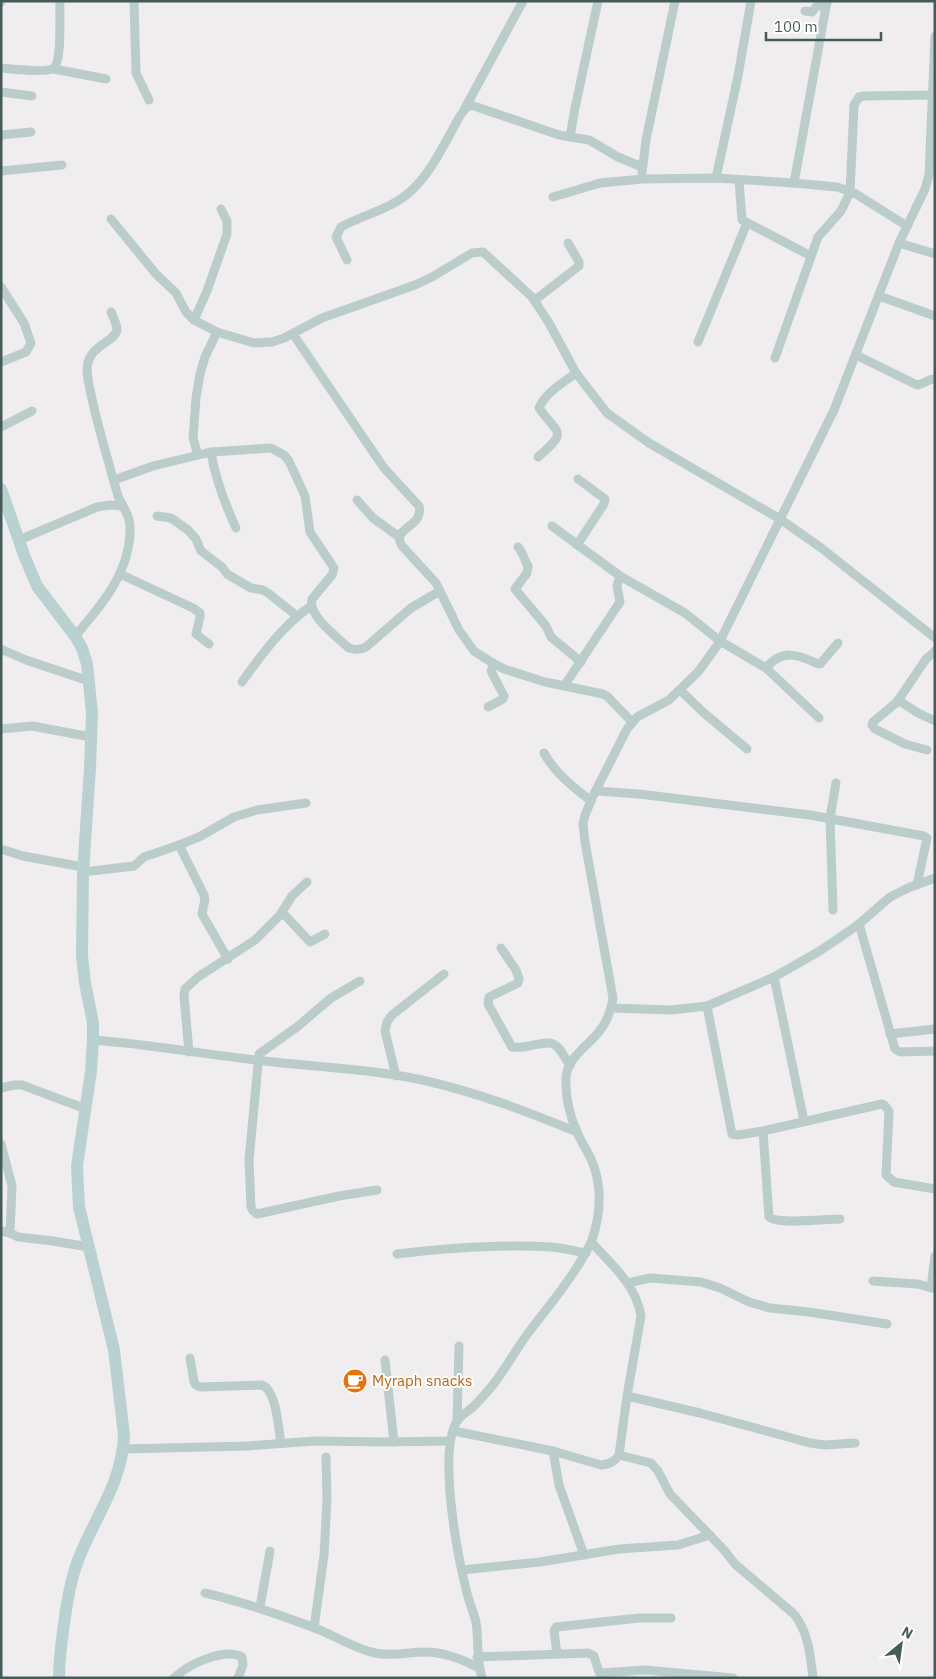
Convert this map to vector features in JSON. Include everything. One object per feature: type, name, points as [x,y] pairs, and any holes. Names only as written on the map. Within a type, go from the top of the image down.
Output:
[{"type":"street","points":[[54,69],[58,62],[60,1]]},
{"type":"street","points":[[134,1],[136,73],[149,100]]},
{"type":"street","points":[[347,260],[336,237],[341,227],[401,199],[424,176],[443,147],[523,1]]},
{"type":"street","points":[[570,137],[598,1]]},
{"type":"street","points":[[643,179],[642,167],[646,140],[674,1]]},
{"type":"street","points":[[716,178],[738,76],[751,1]]},
{"type":"street","points":[[805,10],[812,12],[816,7],[827,2]]},
{"type":"street","points":[[794,183],[827,2]]},
{"type":"street","points":[[457,1421],[474,1406],[492,1385],[525,1338],[572,1278],[592,1243],[596,1226],[600,1200],[599,1190],[591,1159],[577,1132],[570,1112],[566,1089],[566,1074],[575,1056],[593,1040],[607,1021],[613,998],[583,824],[591,800],[632,722],[669,700],[680,690],[703,666],[720,641],[834,410],[899,243],[929,175],[934,95],[935,36]]},
{"type":"street","points":[[1,68],[54,69],[106,79]]},
{"type":"street","points":[[1,92],[32,96]]},
{"type":"street","points":[[775,358],[818,237],[841,211],[850,192],[854,105],[859,97],[934,95]]},
{"type":"street","points":[[465,108],[471,105],[559,135],[589,140],[618,157],[642,167]]},
{"type":"street","points":[[1,135],[31,132]]},
{"type":"street","points":[[1,171],[62,165]]},
{"type":"street","points":[[553,197],[600,183],[643,179],[716,178],[794,183],[836,187],[850,192],[907,226]]},
{"type":"street","points":[[739,180],[741,217],[747,223],[811,256]]},
{"type":"street","points":[[194,320],[207,291],[227,234],[227,221],[221,210]]},
{"type":"street","points":[[111,219],[156,274],[176,293],[186,312],[194,320],[218,332],[254,343],[272,342],[293,334],[322,318],[415,285],[472,253],[477,251],[483,252],[535,300],[550,323],[576,373],[607,413],[664,452],[780,518],[820,547],[935,638]]},
{"type":"street","points":[[698,342],[747,223]]},
{"type":"street","points":[[535,300],[579,266],[579,262],[568,243]]},
{"type":"street","points":[[899,243],[935,254]]},
{"type":"street","points":[[1,287],[24,323],[31,344],[26,352],[1,362]]},
{"type":"street","points":[[879,296],[935,316]]},
{"type":"street","points":[[75,636],[111,592],[120,574],[127,552],[131,528],[130,519],[123,506],[101,438],[87,372],[90,357],[94,350],[112,337],[116,331],[117,328],[111,312]]},
{"type":"street","points":[[198,456],[193,438],[196,398],[205,357],[218,332]]},
{"type":"street","points":[[293,334],[384,468],[419,506],[421,512],[419,517],[398,536]]},
{"type":"street","points":[[856,355],[917,385],[935,379]]},
{"type":"street","points":[[538,457],[554,444],[558,433],[556,427],[539,408],[540,404],[576,373]]},
{"type":"street","points":[[1,427],[32,411]]},
{"type":"street","points":[[114,480],[153,466],[211,452],[271,448],[279,451],[288,461],[305,496],[310,532],[334,568],[332,575],[312,599],[311,606],[320,620],[349,648],[360,650],[366,647],[411,608],[440,590]]},
{"type":"street","points":[[211,452],[213,465],[224,499],[236,528]]},
{"type":"street","points":[[577,545],[604,504],[605,499],[578,479]]},
{"type":"street","points":[[1,489],[37,586],[82,648],[87,664],[92,713],[83,870],[82,956],[94,1040],[77,1166],[79,1207],[114,1350],[123,1424],[123,1448],[113,1486],[81,1552],[67,1598],[59,1661],[59,1678]]},
{"type":"street","points":[[358,500],[373,518],[398,536],[402,546],[436,583],[459,630],[474,651],[494,664],[544,682],[603,694],[632,722]]},
{"type":"street","points":[[19,540],[97,507],[123,506]]},
{"type":"street","points":[[157,516],[171,518],[188,530],[196,539],[201,551],[222,567],[227,574],[251,588],[268,593],[297,616]]},
{"type":"street","points":[[552,526],[620,576],[685,614],[720,641],[766,668],[819,718]]},
{"type":"street","points":[[518,547],[522,551],[523,559],[528,566],[527,572],[515,589],[546,626],[551,637],[581,662]]},
{"type":"street","points":[[120,574],[197,611],[200,618],[196,634],[209,644]]},
{"type":"street","points":[[564,686],[620,602],[617,586],[620,576]]},
{"type":"street","points":[[242,682],[262,654],[297,616],[311,606]]},
{"type":"street","points":[[766,668],[776,658],[790,654],[803,656],[820,664],[838,643]]},
{"type":"street","points":[[1,649],[26,660],[89,681]]},
{"type":"street","points":[[926,750],[905,744],[872,725],[898,700],[926,659],[935,651]]},
{"type":"street","points":[[488,707],[503,699],[504,696],[491,672],[494,664]]},
{"type":"street","points":[[680,690],[747,749]]},
{"type":"street","points":[[898,700],[935,721]]},
{"type":"street","points":[[1,728],[32,726],[91,737]]},
{"type":"street","points":[[544,753],[560,775],[591,800]]},
{"type":"street","points":[[832,910],[830,818],[836,783]]},
{"type":"street","points":[[596,791],[639,794],[830,818],[926,837],[917,884]]},
{"type":"street","points":[[1,849],[83,870],[134,866],[144,856],[199,837],[234,817],[257,810],[306,803]]},
{"type":"street","points":[[179,845],[204,895],[205,903],[202,914],[228,959]]},
{"type":"street","points":[[611,1008],[672,1010],[707,1006],[774,977],[818,952],[859,924],[890,897],[935,878]]},
{"type":"street","points":[[189,1052],[184,992],[198,977],[255,940],[282,912],[292,896],[307,882]]},
{"type":"street","points":[[282,912],[310,942],[325,934]]},
{"type":"street","points":[[859,924],[895,1049],[900,1052],[935,1051]]},
{"type":"street","points":[[502,948],[516,970],[519,979],[518,983],[489,998],[488,1004],[495,1019],[512,1047],[519,1048],[553,1043],[558,1046],[570,1066]]},
{"type":"street","points":[[396,1076],[385,1031],[387,1022],[392,1015],[444,974]]},
{"type":"street","points":[[774,977],[804,1120]]},
{"type":"street","points":[[360,981],[331,998],[297,1026],[260,1052],[257,1061],[249,1160],[253,1211],[257,1214],[376,1190]]},
{"type":"street","points":[[707,1006],[732,1134],[738,1135],[804,1120],[850,1113],[882,1104],[889,1110],[886,1175],[894,1182],[935,1189]]},
{"type":"street","points":[[890,1034],[935,1029]]},
{"type":"street","points":[[94,1040],[122,1042],[257,1061],[350,1069],[422,1080],[496,1100],[577,1132]]},
{"type":"street","points":[[1,1088],[22,1085],[86,1109]]},
{"type":"street","points":[[763,1130],[769,1218],[793,1221],[840,1219]]},
{"type":"street","points":[[1,1144],[12,1186],[6,1232],[18,1237],[89,1247]]},
{"type":"street","points":[[454,1431],[553,1451],[601,1465],[614,1461],[619,1455],[640,1316],[639,1307],[628,1283],[592,1243]]},
{"type":"street","points":[[397,1254],[452,1247],[486,1246],[552,1247],[586,1253]]},
{"type":"street","points":[[873,1281],[918,1284],[933,1289],[935,1256]]},
{"type":"street","points":[[628,1283],[650,1278],[701,1282],[720,1288],[749,1302],[770,1308],[887,1324]]},
{"type":"street","points":[[459,1346],[457,1421],[450,1441],[449,1480],[458,1549],[466,1591],[476,1622],[477,1657],[482,1678]]},
{"type":"street","points":[[190,1358],[194,1382],[200,1387],[266,1386],[272,1395],[281,1443]]},
{"type":"street","points":[[385,1360],[394,1442]]},
{"type":"street","points":[[627,1396],[700,1413],[810,1443],[825,1445],[856,1443]]},
{"type":"street","points":[[123,1448],[247,1446],[315,1441],[450,1441]]},
{"type":"street","points":[[553,1451],[559,1485],[584,1555]]},
{"type":"street","points":[[619,1455],[651,1463],[658,1471],[670,1494],[735,1564],[786,1606],[803,1626],[807,1637],[813,1678]]},
{"type":"street","points":[[314,1628],[324,1555],[327,1500],[326,1457]]},
{"type":"street","points":[[462,1570],[540,1562],[619,1549],[678,1544],[710,1535]]},
{"type":"street","points":[[260,1607],[270,1551]]},
{"type":"street","points":[[205,1593],[260,1607],[376,1653],[389,1655],[424,1652],[440,1654],[460,1658],[479,1668]]},
{"type":"street","points":[[557,1654],[554,1631],[556,1626],[639,1618],[671,1618]]},
{"type":"street","points":[[174,1678],[186,1667],[218,1655],[229,1653],[242,1657],[243,1665],[238,1678]]},
{"type":"street","points":[[477,1657],[592,1654],[600,1673],[645,1670],[733,1678]]},
{"type":"place","name":"Myraph snacks","points":[[355,1381]]}]
